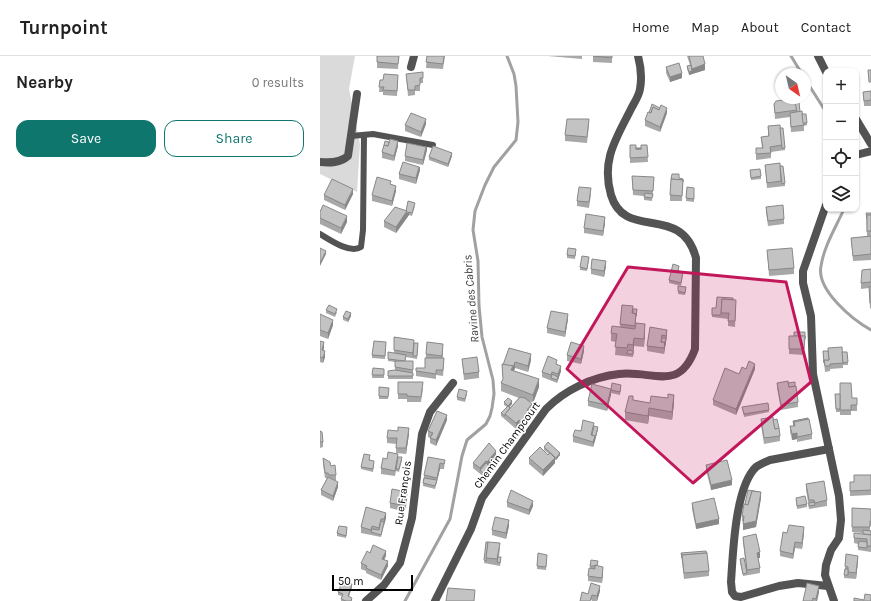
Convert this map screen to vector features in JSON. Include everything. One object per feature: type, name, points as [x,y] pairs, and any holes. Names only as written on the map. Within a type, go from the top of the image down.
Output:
[{"type":"street","points":[[411,67],[414,56]]},
{"type":"street","name":"Chemin Champcourt","points":[[435,601],[471,529],[482,498],[546,409],[557,398],[570,389],[596,379],[620,374],[661,377],[674,376],[685,369],[695,350],[696,258],[693,245],[683,233],[670,225],[631,219],[622,214],[615,206],[607,177],[610,152],[640,90],[641,66],[638,56]]},
{"type":"street","points":[[818,56],[824,68]]},
{"type":"street","points":[[320,162],[336,162],[344,160],[350,151],[357,94]]},
{"type":"street","points":[[859,124],[871,144]]},
{"type":"street","points":[[859,154],[871,151]]},
{"type":"street","points":[[824,212],[803,271],[803,283],[811,316],[814,374],[828,449],[839,496],[841,520],[839,538],[831,550],[826,565],[825,574],[834,601]]},
{"type":"street","name":"Rue François","points":[[366,601],[384,585],[400,563],[412,518],[422,434],[430,412],[453,384]]},
{"type":"street","points":[[828,449],[770,460],[762,463],[751,474],[739,510],[731,582],[732,592],[735,596],[741,597],[779,586],[798,584],[828,586]]},
{"type":"lane","points":[[351,136],[373,134],[432,145]]},
{"type":"lane","points":[[320,234],[351,249],[361,247],[363,230],[364,135]]},
{"type":"highlighted area","points":[[628,267],[786,282],[811,382],[693,483],[567,369]]},
{"type":"shaded area","points":[[320,56],[355,56],[349,89],[360,144],[357,192],[320,174]]},
{"type":"building","points":[[377,56],[399,56],[398,64],[377,62]]},
{"type":"building","points":[[427,56],[444,56],[443,64],[426,62]]},
{"type":"building","points":[[593,56],[612,56],[612,58]]},
{"type":"building","points":[[689,56],[703,56],[705,64],[692,69]]},
{"type":"building","points":[[679,63],[682,73],[670,77],[666,67]]},
{"type":"building","points":[[691,65],[692,71],[689,72],[687,66]]},
{"type":"building","points":[[868,70],[871,70],[871,82],[869,82]]},
{"type":"building","points":[[423,72],[423,78],[420,78],[420,85],[415,86],[415,90],[408,90],[406,74]]},
{"type":"building","points":[[384,74],[398,75],[397,91],[383,90],[384,87],[379,87],[380,80],[383,80]]},
{"type":"building","points":[[871,91],[871,100],[864,101],[863,92]]},
{"type":"building","points":[[775,102],[775,104],[796,104],[797,110],[775,113],[774,104]]},
{"type":"building","points":[[652,104],[660,108],[659,110],[653,107],[651,113],[649,113]]},
{"type":"building","points":[[795,104],[799,104],[800,112],[797,112]]},
{"type":"building","points":[[661,105],[667,108],[660,127],[645,120],[648,112],[651,113],[653,107],[659,110]]},
{"type":"building","points":[[802,111],[804,125],[791,127],[790,113]]},
{"type":"building","points":[[411,113],[426,119],[421,132],[405,125]]},
{"type":"building","points":[[802,114],[806,114],[807,123],[803,123]]},
{"type":"building","points":[[567,119],[589,119],[587,137],[565,135]]},
{"type":"building","points":[[780,125],[782,145],[770,147],[771,153],[756,154],[756,148],[763,148],[761,137],[769,136],[768,126]]},
{"type":"building","points":[[780,128],[783,128],[785,148],[782,148]]},
{"type":"building","points":[[390,139],[398,141],[394,156],[382,152],[384,145],[388,146]]},
{"type":"building","points":[[385,141],[389,142],[388,146],[384,145]]},
{"type":"building","points":[[407,143],[426,147],[423,160],[405,156]]},
{"type":"building","points":[[630,145],[636,145],[636,149],[641,149],[641,145],[647,145],[648,157],[630,158]]},
{"type":"building","points":[[433,146],[452,153],[448,164],[429,157]]},
{"type":"building","points":[[403,162],[419,167],[416,178],[399,174]]},
{"type":"building","points":[[780,163],[781,181],[767,183],[765,165]]},
{"type":"building","points":[[780,166],[783,166],[785,183],[782,184]]},
{"type":"building","points":[[760,169],[761,176],[751,178],[750,170]]},
{"type":"building","points":[[672,174],[679,174],[679,178],[683,180],[671,179]]},
{"type":"building","points":[[632,176],[654,177],[653,191],[633,190]]},
{"type":"building","points":[[377,177],[391,181],[390,184],[396,186],[392,201],[372,195]]},
{"type":"building","points":[[332,179],[353,189],[345,205],[324,195]]},
{"type":"building","points":[[671,179],[683,180],[682,196],[670,195]]},
{"type":"building","points":[[579,187],[591,188],[589,202],[577,201]]},
{"type":"building","points":[[687,187],[694,188],[694,199],[686,198]]},
{"type":"building","points":[[645,193],[653,194],[652,198],[644,197]]},
{"type":"building","points":[[408,201],[415,203],[412,213],[409,212],[407,214],[406,211]]},
{"type":"building","points":[[323,205],[347,216],[341,228],[320,218],[320,212]]},
{"type":"building","points":[[783,205],[784,219],[768,221],[766,207]]},
{"type":"building","points":[[395,207],[407,211],[396,227],[384,221]]},
{"type":"building","points":[[866,213],[871,213],[871,215],[867,215],[867,218]]},
{"type":"building","points":[[586,214],[605,217],[603,231],[584,228]]},
{"type":"building","points":[[867,215],[871,215],[871,231],[867,231]]},
{"type":"building","points":[[871,236],[871,254],[853,256],[851,238]]},
{"type":"building","points":[[320,248],[326,251],[320,263]]},
{"type":"building","points":[[568,248],[576,249],[575,256],[567,255]]},
{"type":"building","points":[[792,248],[794,268],[769,270],[767,250]]},
{"type":"building","points":[[582,256],[589,257],[587,269],[580,267]]},
{"type":"building","points":[[592,259],[606,261],[604,271],[591,269]]},
{"type":"building","points":[[673,264],[679,266],[678,271],[683,272],[681,283],[669,280]]},
{"type":"building","points":[[871,269],[871,282],[861,283],[862,270]]},
{"type":"building","points":[[678,286],[686,287],[685,293],[678,291]]},
{"type":"building","points":[[871,286],[871,303],[870,303],[869,287]]},
{"type":"building","points":[[717,297],[733,298],[733,300],[722,299],[721,315],[712,315],[712,308],[716,308]]},
{"type":"building","points":[[722,299],[736,300],[735,321],[728,321],[729,313],[721,313]]},
{"type":"building","points":[[329,305],[337,309],[335,314],[326,310]]},
{"type":"building","points":[[622,305],[633,306],[632,313],[636,314],[635,326],[620,324]]},
{"type":"building","points":[[633,309],[637,309],[636,316],[636,314],[633,313]]},
{"type":"building","points":[[346,311],[351,313],[348,319],[343,317]]},
{"type":"building","points":[[551,311],[568,314],[565,332],[547,328]]},
{"type":"building","points":[[320,314],[333,320],[328,333],[320,330]]},
{"type":"building","points":[[636,323],[645,324],[644,339],[634,338],[633,345],[628,344],[627,348],[615,347],[617,334],[611,333],[612,326],[635,329]]},
{"type":"building","points":[[650,327],[667,330],[666,336],[662,335],[661,342],[665,342],[664,348],[647,346]]},
{"type":"building","points":[[794,332],[805,332],[805,336],[794,336]]},
{"type":"building","points":[[789,336],[805,336],[804,349],[789,349]]},
{"type":"building","points":[[394,337],[414,340],[413,353],[394,350]]},
{"type":"building","points":[[662,338],[666,338],[665,345],[665,342],[661,342]]},
{"type":"building","points":[[320,341],[324,342],[322,350],[325,351],[323,358],[320,357]]},
{"type":"building","points":[[374,341],[386,342],[385,356],[372,355]]},
{"type":"building","points":[[427,342],[443,344],[442,356],[426,354]]},
{"type":"building","points":[[571,342],[584,346],[581,359],[567,355]]},
{"type":"building","points":[[414,343],[418,343],[417,356],[413,356]]},
{"type":"building","points":[[842,347],[843,363],[825,366],[824,360],[829,360],[828,348]]},
{"type":"building","points":[[509,348],[531,354],[528,366],[515,362],[513,368],[513,366],[503,365]]},
{"type":"building","points":[[628,350],[633,351],[633,354],[627,354]]},
{"type":"building","points":[[823,351],[828,351],[829,360],[824,360],[824,363]]},
{"type":"building","points":[[388,352],[406,355],[405,361],[388,359]]},
{"type":"building","points":[[842,352],[847,352],[848,362],[843,363]]},
{"type":"building","points":[[548,356],[557,360],[556,364],[561,366],[558,374],[552,372],[551,375],[542,372]]},
{"type":"building","points":[[477,357],[479,372],[464,374],[462,359]]},
{"type":"building","points":[[425,358],[444,358],[443,370],[436,370],[436,374],[416,371],[416,368],[425,368]]},
{"type":"building","points":[[395,361],[413,361],[413,370],[395,367]]},
{"type":"building","points":[[749,361],[755,364],[736,409],[713,400],[725,368],[739,374],[742,367],[746,369]]},
{"type":"building","points":[[502,364],[513,366],[511,370],[539,379],[533,395],[501,383],[503,379]]},
{"type":"building","points":[[373,368],[384,369],[384,375],[372,375]]},
{"type":"building","points":[[395,370],[413,373],[413,376],[388,376],[388,371]]},
{"type":"building","points":[[552,374],[558,377],[557,380],[551,378]]},
{"type":"building","points":[[788,381],[789,387],[796,386],[798,402],[781,405],[777,383]]},
{"type":"building","points":[[398,382],[423,382],[421,397],[398,394]]},
{"type":"building","points":[[795,382],[795,386],[789,387],[788,383]]},
{"type":"building","points":[[612,383],[621,385],[620,392],[611,390]]},
{"type":"building","points":[[840,383],[851,383],[852,398],[857,398],[857,405],[851,405],[851,410],[840,410]]},
{"type":"building","points":[[592,384],[611,389],[607,405],[588,401]]},
{"type":"building","points":[[379,387],[389,388],[388,397],[379,396]]},
{"type":"building","points":[[459,389],[467,391],[465,399],[457,397]]},
{"type":"building","points":[[668,394],[674,395],[672,412],[649,408],[648,416],[625,412],[629,396],[633,396],[633,400],[650,403],[651,396],[668,398]]},
{"type":"building","points":[[835,394],[840,394],[840,409],[836,409]]},
{"type":"building","points":[[520,397],[525,398],[532,404],[527,410],[530,412],[522,423],[519,420],[516,423],[505,414]]},
{"type":"building","points":[[508,398],[512,401],[508,406],[504,402]]},
{"type":"building","points":[[768,403],[769,410],[744,414],[742,407]]},
{"type":"building","points":[[508,406],[510,408],[505,416],[501,413]]},
{"type":"building","points":[[532,407],[535,410],[530,415],[530,412],[528,411]]},
{"type":"building","points":[[437,411],[447,415],[436,440],[430,438],[433,433],[428,431]]},
{"type":"building","points":[[773,417],[775,429],[779,428],[780,436],[764,438],[761,419]]},
{"type":"building","points":[[808,418],[794,422],[794,425],[793,421]]},
{"type":"building","points":[[777,419],[779,428],[775,429],[773,420]]},
{"type":"building","points":[[809,419],[812,434],[797,437],[797,433],[792,434],[790,426],[795,426],[794,422]]},
{"type":"building","points":[[583,420],[594,423],[591,435],[595,436],[593,442],[573,436],[575,430],[581,431]]},
{"type":"building","points":[[594,426],[598,427],[595,438],[595,436],[592,435]]},
{"type":"building","points":[[398,427],[409,428],[406,448],[396,448],[397,438],[387,438],[388,430],[398,431]]},
{"type":"building","points":[[320,431],[322,432],[323,442],[320,442]]},
{"type":"building","points":[[548,442],[560,453],[556,458],[544,447]]},
{"type":"building","points":[[489,443],[496,451],[480,468],[473,463]]},
{"type":"building","points":[[540,447],[548,455],[550,453],[555,458],[543,470],[529,458]]},
{"type":"building","points":[[388,452],[398,454],[395,471],[381,468],[383,458],[387,459]]},
{"type":"building","points":[[364,454],[370,455],[369,460],[374,461],[373,469],[361,467]]},
{"type":"building","points":[[398,457],[402,457],[399,469],[396,469]]},
{"type":"building","points":[[428,457],[445,460],[444,464],[440,463],[437,478],[424,475]]},
{"type":"building","points":[[323,458],[330,462],[331,466],[335,465],[336,475],[329,475],[328,473],[325,473]]},
{"type":"building","points":[[727,460],[732,480],[711,485],[706,465]]},
{"type":"building","points":[[486,463],[490,467],[484,474],[480,470]]},
{"type":"building","points":[[854,475],[871,475],[871,490],[850,491],[850,482],[854,482]]},
{"type":"building","points":[[328,477],[338,482],[333,496],[321,490]]},
{"type":"building","points":[[424,478],[437,480],[435,486],[423,483]]},
{"type":"building","points":[[824,481],[827,500],[815,503],[814,500],[809,500],[806,484]]},
{"type":"building","points":[[392,489],[407,492],[406,504],[403,503],[402,505],[390,503]]},
{"type":"building","points":[[511,490],[533,501],[529,510],[507,502]]},
{"type":"building","points":[[748,490],[759,492],[752,491],[748,505],[745,504]]},
{"type":"building","points":[[752,491],[761,492],[756,521],[743,524],[744,516],[742,516],[744,504],[748,505]]},
{"type":"building","points":[[805,496],[807,504],[797,506],[796,498]]},
{"type":"building","points":[[714,498],[719,519],[696,524],[692,503]]},
{"type":"building","points":[[814,502],[815,505],[809,506],[809,503]]},
{"type":"building","points":[[366,507],[386,513],[384,519],[381,519],[379,528],[372,526],[371,530],[361,527]]},
{"type":"building","points":[[852,508],[871,509],[870,527],[852,527]]},
{"type":"building","points":[[495,517],[509,520],[506,533],[492,530]]},
{"type":"building","points":[[381,521],[384,522],[381,535],[371,532],[372,529],[379,530]]},
{"type":"building","points":[[789,525],[804,527],[802,543],[795,542],[793,554],[780,551],[783,532],[787,533]]},
{"type":"building","points":[[339,526],[347,527],[346,536],[337,533]]},
{"type":"building","points":[[863,530],[871,531],[871,535],[863,534]]},
{"type":"building","points":[[854,533],[871,535],[871,546],[867,546],[867,539],[854,538]]},
{"type":"building","points":[[756,534],[760,552],[757,553],[760,568],[747,570],[743,537]]},
{"type":"building","points":[[859,541],[867,542],[867,548],[858,547]]},
{"type":"building","points":[[486,542],[488,542],[486,561],[484,560]]},
{"type":"building","points":[[488,542],[500,543],[497,559],[486,558]]},
{"type":"building","points":[[373,545],[386,551],[382,559],[388,561],[381,575],[366,568],[367,566],[361,563],[367,551],[370,553]]},
{"type":"building","points":[[706,551],[707,553],[682,555],[682,558],[681,553]]},
{"type":"building","points":[[538,553],[547,555],[546,567],[537,566]]},
{"type":"building","points":[[707,553],[709,571],[684,573],[682,555]]},
{"type":"building","points":[[846,554],[858,556],[856,573],[848,572],[848,567],[845,566]]},
{"type":"building","points":[[498,557],[501,557],[500,563],[497,562]]},
{"type":"building","points":[[744,558],[747,573],[743,574],[740,559]]},
{"type":"building","points":[[591,560],[598,561],[597,566],[590,566]]},
{"type":"building","points":[[595,565],[603,567],[602,578],[588,576],[589,568],[595,569]]},
{"type":"building","points":[[845,569],[848,569],[848,575],[844,575]]},
{"type":"building","points":[[343,580],[352,584],[348,596],[352,598],[351,601],[341,599],[343,594],[338,592]]},
{"type":"building","points":[[591,583],[600,586],[597,596],[592,595],[590,601],[580,601],[582,592],[588,594]]},
{"type":"building","points":[[807,583],[819,586],[816,599],[813,598],[812,601],[803,601]]},
{"type":"building","points":[[448,588],[475,590],[474,601],[446,601]]},
{"type":"building","points":[[865,594],[871,595],[871,601],[854,601],[854,598],[864,600]]},
{"type":"waterway","name":"Ravine des Cabris","points":[[405,601],[450,519],[462,456],[467,440],[486,424],[492,408],[494,394],[493,380],[482,337],[479,306],[478,261],[473,230],[475,211],[485,185],[494,167],[516,140],[518,122],[516,86],[514,74],[507,56]]},
{"type":"waterway","points":[[791,56],[798,68]]},
{"type":"waterway","points":[[811,88],[823,107]]},
{"type":"waterway","points":[[843,212],[825,251],[821,266],[821,275],[824,285],[837,303],[846,312],[871,330]]}]
